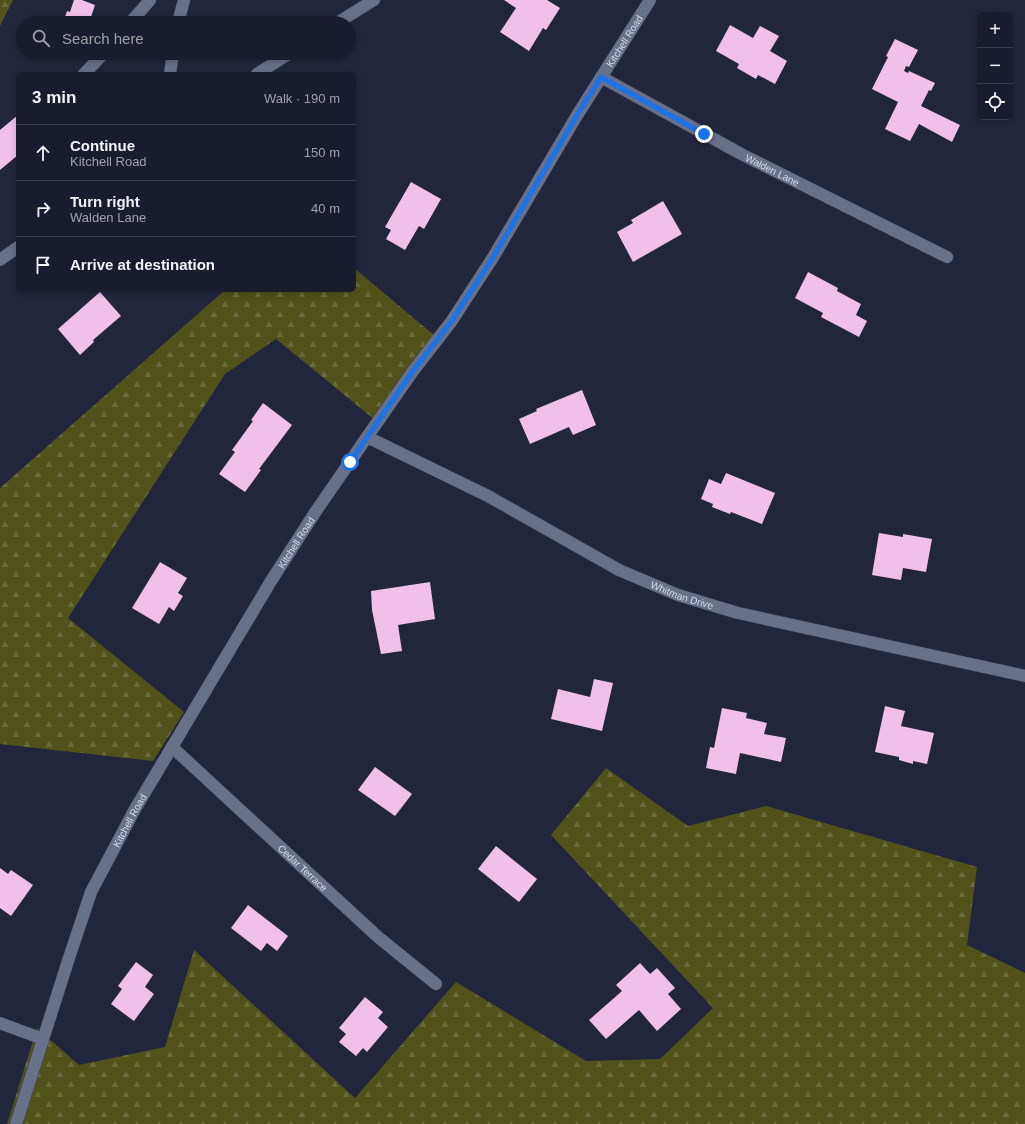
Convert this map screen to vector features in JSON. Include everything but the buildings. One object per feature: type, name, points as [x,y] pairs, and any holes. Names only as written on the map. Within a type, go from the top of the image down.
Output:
[{"type":"street","points":[[136,16],[150,0]]},
{"type":"street","points":[[180,16],[184,0]]},
{"type":"street","points":[[348,16],[374,0]]},
{"type":"street","name":"Kitchell Road","points":[[16,1124],[91,892],[135,809],[276,574],[314,514],[413,371],[451,322],[492,259],[576,117],[650,0]]},
{"type":"street","points":[[86,72],[97,60]]},
{"type":"street","points":[[170,72],[173,60]]},
{"type":"street","points":[[259,72],[279,60]]},
{"type":"street","name":"Walden Lane","points":[[601,77],[743,155],[946,258]]},
{"type":"street","points":[[0,260],[16,248]]},
{"type":"street","name":"Whitman Drive","points":[[367,437],[488,496],[619,570],[678,595],[738,613],[1025,676]]},
{"type":"street","name":"Cedar Terrace","points":[[172,747],[378,937],[436,984]]},
{"type":"street","points":[[0,1023],[43,1039]]},
{"type":"green space","points":[[0,0],[13,0],[0,26]]},
{"type":"green space","points":[[356,270],[435,336],[375,420],[276,339],[225,374],[68,618],[184,712],[153,761],[0,744],[0,488],[223,292],[356,292]]},
{"type":"green space","points":[[606,768],[688,826],[766,806],[977,867],[967,945],[1025,973],[1025,1124],[7,1124],[37,1028],[79,1065],[165,1047],[194,950],[355,1098],[456,982],[586,1061],[660,1059],[713,1008],[551,835]]},
{"type":"route","points":[[350,462],[413,371],[451,322],[492,259],[601,77],[704,134]]}]
